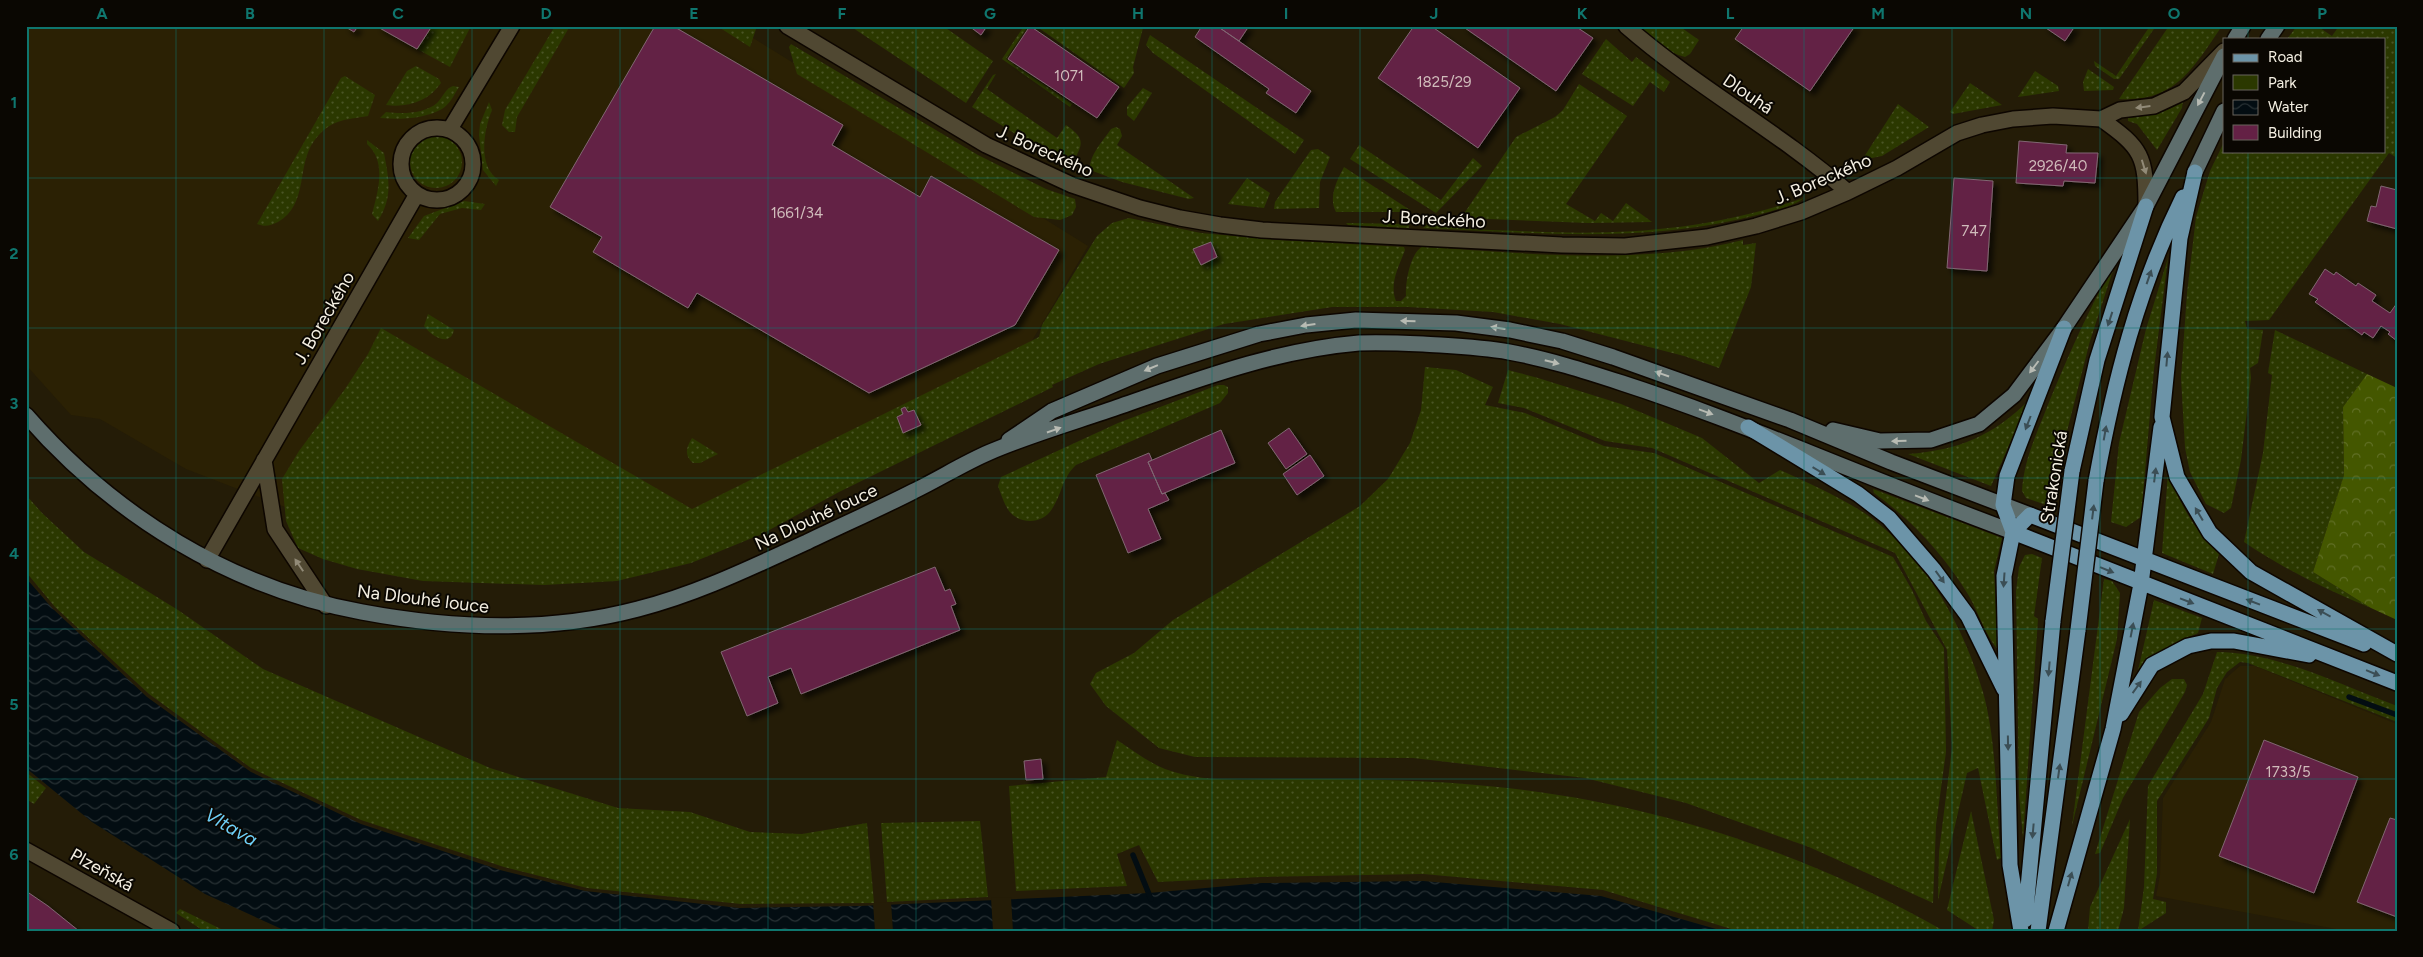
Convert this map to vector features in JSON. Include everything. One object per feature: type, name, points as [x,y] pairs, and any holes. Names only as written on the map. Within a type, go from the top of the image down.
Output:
[{"type":"main road","points":[[2235,38],[2243,26]]},
{"type":"main road","points":[[2269,38],[2277,26]]},
{"type":"main road","name":"Strakonická","points":[[2028,927],[2053,621],[2072,471],[2097,360],[2146,206],[2223,58]]},
{"type":"main road","points":[[2028,927],[2078,630],[2096,481],[2107,418],[2123,351],[2163,237],[2223,114]]},
{"type":"main road","points":[[2056,928],[2113,729],[2141,584],[2162,417],[2180,238],[2195,172]]},
{"type":"main road","points":[[1790,420],[1880,441],[1931,440],[1979,424],[2014,394],[2064,328],[2146,206]]},
{"type":"main road","points":[[991,452],[1052,411],[1157,366],[1259,334],[1306,325],[1356,320],[1456,323],[1510,330],[1562,341],[1790,420],[1891,462],[2397,656]]},
{"type":"main road","points":[[2028,927],[2010,865],[2004,576],[2013,532],[2003,505],[2007,476],[2064,328]]},
{"type":"main road","points":[[991,452],[1247,364],[1302,351],[1361,343],[1457,346],[1504,351],[1554,362],[1670,399],[2397,683]]},
{"type":"main road","name":"Na Dlouhé louce","points":[[26,415],[39,430],[102,488],[151,526],[207,560],[265,587],[326,606],[398,619],[472,627],[547,625],[635,610],[690,593],[748,570],[991,452]]},
{"type":"main road","points":[[2162,417],[2177,477],[2210,533],[2230,554],[2251,572],[2397,656]]},
{"type":"main road","points":[[1748,428],[1858,494],[1889,518],[1934,570],[1968,616],[2007,694]]},
{"type":"main road","points":[[2013,532],[2030,515]]},
{"type":"main road","points":[[2113,729],[2132,693],[2152,665],[2188,646],[2211,641],[2234,641],[2349,663]]},
{"type":"street","points":[[450,129],[512,26]]},
{"type":"street","name":"J. Boreckého","points":[[787,26],[986,145],[1072,185],[1140,208],[1220,225],[1262,230],[1562,245],[1625,246],[1707,237],[1756,226],[1801,212],[1848,192],[1897,168],[1957,133],[1982,125],[2013,119],[2045,117],[2101,118],[2120,110],[2154,106],[2184,92],[2223,52]]},
{"type":"street","name":"Dlouhá","points":[[1626,26],[1653,50],[1780,139],[1848,192]]},
{"type":"street","points":[[2101,118],[2121,133],[2139,153],[2146,173],[2146,206]]},
{"type":"street","points":[[426,128],[450,129],[460,135],[470,148],[474,165],[472,175],[460,192],[449,198],[427,199],[409,187],[403,177],[401,160],[406,144],[415,134],[426,128]]},
{"type":"street","name":"J. Boreckého","points":[[207,560],[417,194]]},
{"type":"street","points":[[264,460],[275,529],[326,606]]},
{"type":"street","name":"Plzeňská","points":[[26,850],[162,928]]},
{"type":"shaded area","points":[[26,26],[734,26],[1088,246],[1007,383],[720,520],[298,512],[186,469],[100,419],[71,415],[26,365]]},
{"type":"shaded area","points":[[2240,666],[2255,666],[2397,724],[2397,931],[2347,931],[2156,896],[2160,875],[2163,798],[2211,722],[2225,679]]},
{"type":"green space","points":[[432,26],[471,26],[450,67],[417,49]]},
{"type":"green space","points":[[555,26],[570,26],[517,117],[515,132],[509,132],[502,125],[505,110]]},
{"type":"green space","points":[[717,26],[757,26],[750,47]]},
{"type":"green space","points":[[854,26],[943,26],[993,61],[966,103],[853,28]]},
{"type":"green space","points":[[1024,26],[1028,26],[1006,59],[1072,104],[1070,107],[1002,59]]},
{"type":"green space","points":[[1036,26],[1141,26],[1143,28],[1133,67],[1134,73],[1124,88]]},
{"type":"green space","points":[[1639,26],[1679,26],[1699,40],[1690,54],[1685,57],[1666,49]]},
{"type":"green space","points":[[2150,26],[2156,26],[2119,79],[2114,79],[2095,66],[2094,61],[2116,76]]},
{"type":"green space","points":[[2169,26],[2222,26],[2192,68],[2169,88],[2155,95],[2119,99]]},
{"type":"green space","points":[[2297,26],[2317,26],[2332,36],[2339,26],[2397,26],[2397,158],[2389,153],[2269,320],[2245,321],[2247,329],[2263,330],[2258,363],[2250,368],[2251,378],[2241,460],[2231,508],[2224,513],[2206,504],[2190,472],[2185,448],[2181,378],[2187,293],[2196,217],[2210,171],[2223,144],[2223,152],[2386,152],[2386,38],[2288,38]]},
{"type":"green space","points":[[1150,35],[1304,140],[1295,154],[1153,53],[1146,45]]},
{"type":"green space","points":[[1606,39],[1632,62],[1636,57],[1670,82],[1664,92],[1650,82],[1633,106],[1582,74]]},
{"type":"green space","points":[[791,44],[978,155],[1046,189],[1075,199],[1076,207],[1072,215],[1060,220],[1034,217],[797,74],[789,47]]},
{"type":"green space","points":[[416,66],[439,79],[441,83],[424,99],[417,102],[394,106],[386,105],[407,71]]},
{"type":"green space","points":[[2088,69],[2114,87],[2113,90],[2084,91],[2083,82]]},
{"type":"green space","points":[[2035,71],[2058,86],[2059,91],[2018,97]]},
{"type":"green space","points":[[996,74],[987,89],[1057,138],[1066,125],[1077,134],[1081,142],[1079,151],[1072,163],[1040,149],[972,107],[993,75]]},
{"type":"green space","points":[[345,76],[375,95],[368,116],[338,122],[326,128],[314,141],[309,151],[298,195],[288,214],[278,222],[268,226],[257,224],[341,78]]},
{"type":"green space","points":[[1970,83],[2002,105],[1953,114],[1950,112]]},
{"type":"green space","points":[[1579,84],[1627,116],[1566,204],[1595,221],[1601,213],[1613,221],[1626,203],[1652,222],[1588,223],[1461,218],[1516,137],[1555,117],[1563,110]]},
{"type":"green space","points":[[453,86],[459,87],[452,99],[442,109],[427,115],[411,118],[380,118],[386,112],[406,113],[432,107]]},
{"type":"green space","points":[[1143,88],[1152,93],[1134,121],[1127,115],[1127,107]]},
{"type":"green space","points":[[2183,101],[2182,108],[2157,150],[2137,124],[2128,121],[2128,118],[2164,111]]},
{"type":"green space","points":[[489,102],[492,110],[484,147],[488,166],[492,174],[499,180],[496,186],[483,170],[479,135],[480,124]]},
{"type":"green space","points":[[1898,104],[1929,127],[1882,156],[1862,160]]},
{"type":"green space","points":[[1116,127],[1120,129],[1122,136],[1117,145],[1194,198],[1189,199],[1122,182],[1090,170],[1090,164],[1097,148],[1111,129]]},
{"type":"green space","points":[[436,136],[446,138],[454,144],[460,152],[462,162],[460,172],[454,180],[446,186],[436,188],[426,186],[418,180],[412,172],[410,162],[412,152],[418,144],[426,138]]},
{"type":"green space","points":[[367,140],[384,153],[387,172],[388,196],[378,221],[372,214],[377,196],[379,168],[377,159],[367,144]]},
{"type":"green space","points":[[1359,145],[1441,200],[1473,158],[1482,166],[1436,213],[1350,159]]},
{"type":"green space","points":[[1318,149],[1330,157],[1320,182],[1319,208],[1274,209],[1275,202],[1311,150]]},
{"type":"green space","points":[[1344,167],[1410,210],[1409,212],[1336,212],[1333,195],[1336,183]]},
{"type":"green space","points":[[1247,178],[1270,193],[1264,208],[1228,204]]},
{"type":"green space","points":[[1804,198],[1794,204],[1761,214],[1677,230],[1635,233],[1550,234],[1423,228],[1428,224],[1485,230],[1593,233],[1663,229],[1732,218]]},
{"type":"green space","points":[[464,201],[485,204],[481,210],[462,208],[440,214],[419,240],[408,238],[424,216]]},
{"type":"green space","points":[[1129,218],[1201,233],[1277,240],[1404,247],[1405,250],[1394,282],[1396,301],[1401,301],[1406,296],[1407,277],[1411,262],[1414,255],[1422,247],[1583,256],[1665,253],[1743,240],[1743,245],[1756,243],[1751,287],[1719,368],[1684,356],[1560,324],[1493,312],[1408,307],[1332,307],[1224,324],[1099,364],[1052,385],[1053,387],[839,492],[762,534],[691,563],[617,581],[544,585],[423,581],[357,569],[323,559],[298,548],[286,521],[282,479],[299,451],[345,389],[368,354],[381,328],[692,509],[1039,337],[1042,325],[1097,236],[1112,223]],"holes":[[[905,407],[908,412],[914,410],[920,425],[903,432],[897,418],[903,414],[901,409]]]},
{"type":"green space","points":[[1346,223],[1409,224],[1409,228],[1348,225]]},
{"type":"green space","points":[[2168,258],[2154,369],[2141,517],[2126,527],[2111,522],[2119,443],[2146,329]]},
{"type":"green space","points":[[2116,261],[2090,341],[2062,451],[2056,461],[2049,506],[2026,498],[2022,491],[2025,468],[2047,407],[2071,351]]},
{"type":"green space","points":[[428,314],[454,330],[449,338],[440,338],[424,326]]},
{"type":"green space","points":[[2275,330],[2367,374],[2343,407],[2344,475],[2313,572],[2371,608],[2306,578],[2244,542],[2263,453],[2272,375],[2268,373]]},
{"type":"green space","points":[[1425,367],[1456,370],[1493,387],[1485,405],[1525,413],[1604,446],[1654,453],[1893,557],[1912,590],[1926,621],[1944,648],[1946,752],[1936,825],[1933,903],[1809,847],[1686,803],[1585,778],[1413,758],[1195,757],[1159,748],[1106,706],[1090,684],[1096,673],[1134,653],[1173,620],[1360,506],[1388,479],[1410,443],[1421,410]]},
{"type":"green space","points":[[1508,370],[1621,404],[1702,438],[1759,483],[1780,470],[1850,504],[1870,517],[1890,534],[1926,574],[1953,619],[1975,667],[1988,711],[1991,732],[2001,858],[1997,860],[1978,768],[1967,773],[1938,900],[1939,852],[1952,748],[1947,650],[1895,553],[1652,448],[1605,441],[1524,408],[1498,403]]},
{"type":"green space","points":[[2367,374],[2397,388],[2397,620],[2371,608],[2313,572],[2344,475],[2343,407]]},
{"type":"green space","points":[[1218,385],[1228,387],[1228,393],[1220,403],[1076,465],[1068,475],[1052,509],[1043,518],[1031,521],[1019,519],[1007,508],[998,486],[1001,477],[1118,423]]},
{"type":"green space","points":[[2029,400],[1991,486],[1908,454],[1943,449],[1974,439],[2002,423]]},
{"type":"green space","points":[[692,438],[718,454],[700,463],[693,463],[687,454],[688,445]]},
{"type":"green space","points":[[2168,472],[2177,495],[2195,526],[2219,554],[2213,574],[2162,553]]},
{"type":"green space","points":[[1873,489],[2002,538],[1994,571],[1998,650],[1960,581],[1927,540],[1874,493]]},
{"type":"green space","points":[[26,495],[42,513],[84,552],[178,610],[263,669],[490,768],[618,808],[690,812],[750,832],[802,834],[867,823],[874,903],[741,904],[587,888],[504,867],[361,820],[251,768],[149,694],[55,607],[26,572]]},
{"type":"green space","points":[[2032,554],[2042,558],[2034,616],[2038,619],[2023,838],[2019,795],[2016,591],[2019,567],[2025,555]]},
{"type":"green space","points":[[2104,579],[2112,581],[2120,593],[2117,639],[2072,826]]},
{"type":"green space","points":[[2154,600],[2202,618],[2198,633],[2156,655],[2137,675]]},
{"type":"green space","points":[[2217,652],[2262,657],[2308,671],[2397,706],[2397,722],[2248,663],[2240,662],[2227,672],[2217,688],[2209,718],[2157,801],[2157,873],[2153,899],[2166,902],[2166,913],[2138,931],[2144,887],[2148,786],[2203,694]]},
{"type":"green space","points":[[2172,679],[2184,679],[2187,685],[2185,692],[2123,798],[2100,853],[2095,854],[2139,712],[2160,688]]},
{"type":"green space","points":[[1117,740],[1140,756],[1165,769],[1198,777],[1233,780],[1352,779],[1449,783],[1498,787],[1615,805],[1672,819],[1784,855],[1892,903],[1944,931],[1738,931],[1603,890],[1423,874],[1261,877],[1158,882],[1139,845],[1117,854],[1127,886],[1016,891],[1009,786],[1106,777]]},
{"type":"green space","points":[[26,772],[46,788],[34,804],[26,799]]},
{"type":"green space","points":[[1971,811],[1994,920],[1992,931],[1978,930],[1947,910]]},
{"type":"green space","points":[[2130,819],[2124,908],[2118,931],[2088,931],[2090,907]]},
{"type":"green space","points":[[980,821],[988,897],[887,902],[881,823]]},
{"type":"green space","points":[[180,909],[225,931],[204,931],[176,913]]},
{"type":"water","name":"Vltava","points":[[26,578],[52,608],[147,697],[251,772],[361,824],[500,870],[585,891],[739,908],[860,906],[1149,893],[1262,883],[1423,881],[1601,896],[1723,931],[286,931],[205,894],[92,822],[26,768]]},
{"type":"pier","points":[[1011,897],[1013,931],[993,931],[991,898]]},
{"type":"pier","points":[[891,902],[893,931],[875,931],[873,903]]},
{"type":"building","points":[[344,26],[358,26],[354,32]]},
{"type":"building","points":[[376,26],[432,26],[417,49]]},
{"type":"building","points":[[655,26],[673,26],[843,125],[832,145],[920,197],[931,176],[1059,250],[1015,325],[869,393],[697,293],[688,308],[593,252],[602,237],[550,207]]},
{"type":"building","points":[[969,26],[987,26],[981,35]]},
{"type":"building","points":[[1030,26],[1119,87],[1097,118],[1008,59]]},
{"type":"building","points":[[1202,26],[1217,26],[1311,91],[1296,113],[1266,93],[1269,89],[1195,37]]},
{"type":"building","points":[[1217,26],[1249,26],[1239,41]]},
{"type":"building","points":[[1414,26],[1431,26],[1520,88],[1478,148],[1378,78]]},
{"type":"building","points":[[1462,26],[1575,26],[1593,38],[1556,91]]},
{"type":"building","points":[[1744,26],[1855,26],[1810,91],[1735,39]]},
{"type":"building","points":[[2043,26],[2075,26],[2065,41]]},
{"type":"building","points":[[2019,141],[2067,145],[2066,153],[2098,153],[2095,183],[2064,181],[2063,186],[2016,183]]},
{"type":"building","points":[[1954,178],[1993,181],[1987,271],[1947,268]]},
{"type":"building","points":[[2381,186],[2397,190],[2397,229],[2367,221],[2371,206],[2376,207]]},
{"type":"building","points":[[1211,242],[1217,257],[1201,265],[1193,249]]},
{"type":"building","points":[[2325,269],[2334,275],[2336,272],[2356,286],[2358,283],[2376,295],[2372,301],[2390,313],[2397,303],[2397,341],[2388,334],[2390,332],[2381,326],[2373,338],[2364,332],[2362,335],[2315,302],[2318,299],[2309,294]]},
{"type":"building","points":[[905,407],[908,412],[914,410],[921,425],[903,433],[897,417],[903,414],[901,409]]},
{"type":"building","points":[[1289,428],[1307,454],[1286,469],[1268,443]]},
{"type":"building","points":[[1221,430],[1235,463],[1162,494],[1148,462]]},
{"type":"building","points":[[1149,453],[1152,460],[1148,462],[1162,494],[1165,493],[1169,500],[1148,509],[1161,539],[1128,553],[1096,475]]},
{"type":"building","points":[[1310,455],[1324,476],[1297,495],[1283,474]]},
{"type":"building","points":[[935,567],[945,591],[950,589],[956,604],[951,606],[960,630],[801,694],[791,668],[768,677],[778,703],[747,716],[721,652]]},
{"type":"building","points":[[2264,740],[2358,777],[2314,893],[2219,856]]},
{"type":"building","points":[[1041,759],[1043,779],[1026,780],[1024,761]]},
{"type":"building","points":[[2390,818],[2397,820],[2397,917],[2357,902]]},
{"type":"building","points":[[26,891],[48,906],[79,931],[26,931]]},
{"type":"waterway","points":[[2349,697],[2397,715]]},
{"type":"waterway","points":[[1133,855],[1151,899]]}]
